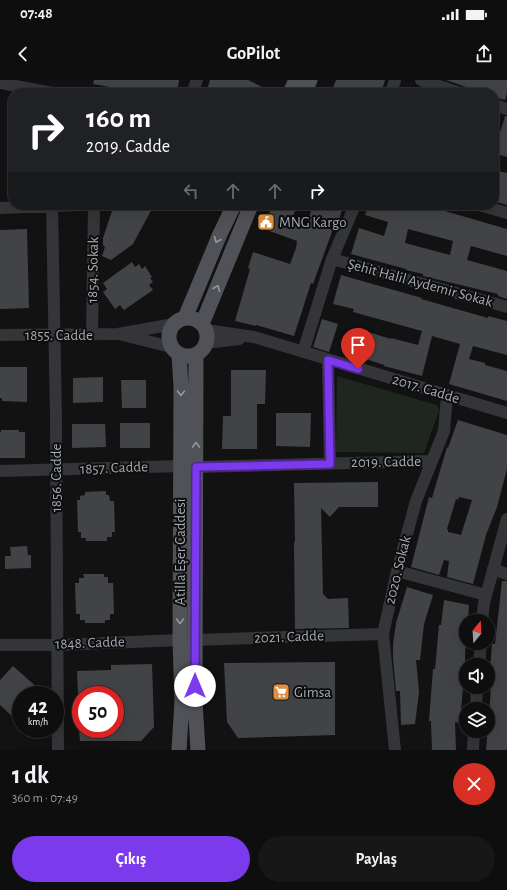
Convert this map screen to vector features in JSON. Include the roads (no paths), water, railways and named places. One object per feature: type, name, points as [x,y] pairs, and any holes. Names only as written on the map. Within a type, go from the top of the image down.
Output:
[{"type":"main road","points":[[232,210],[179,321],[169,334],[169,341],[175,351],[186,357],[196,354],[204,349],[205,332],[249,210]]},
{"type":"main road","points":[[179,321],[191,318],[197,320],[205,332]]},
{"type":"main road","name":"Atilla Eşer Caddesi","points":[[175,351],[181,386],[180,640],[182,701],[179,750]]},
{"type":"main road","name":"Atilla Eşer Caddesi","points":[[196,354],[195,702],[198,750]]},
{"type":"street","points":[[421,80],[445,88]]},
{"type":"street","points":[[0,83],[15,82],[35,88]]},
{"type":"street","name":"1856. Cadde","points":[[52,210],[55,335],[58,750]]},
{"type":"street","name":"1854. Sokak","points":[[92,334],[94,210]]},
{"type":"street","points":[[303,352],[332,259],[352,210]]},
{"type":"street","points":[[496,210],[507,213]]},
{"type":"street","name":"Şehit Halil Aydemir Sokak","points":[[332,259],[507,307]]},
{"type":"street","name":"1855. Cadde","points":[[0,335],[118,334],[179,321]]},
{"type":"street","name":"2017. Cadde","points":[[205,332],[254,337],[507,413]]},
{"type":"street","name":"1855. Cadde","points":[[118,334],[175,351]]},
{"type":"street","points":[[328,360],[330,464]]},
{"type":"street","name":"2020. Sokak","points":[[395,750],[383,634],[397,571],[416,501],[444,430],[447,396]]},
{"type":"street","name":"2019. Cadde","points":[[196,467],[432,461]]},
{"type":"street","name":"1857. Cadde","points":[[0,471],[181,466]]},
{"type":"street","points":[[483,614],[492,569],[507,519]]},
{"type":"street","points":[[492,569],[507,574]]},
{"type":"street","points":[[397,571],[486,595]]},
{"type":"street","name":"2021. Cadde","points":[[195,640],[383,634]]},
{"type":"street","name":"1848. Cadde","points":[[0,645],[58,645],[180,640]]},
{"type":"street","points":[[473,750],[474,738]]},
{"type":"place","name":"MNG Kargo","points":[[266,222]]},
{"type":"place","name":"Gimsa","points":[[281,692]]}]
